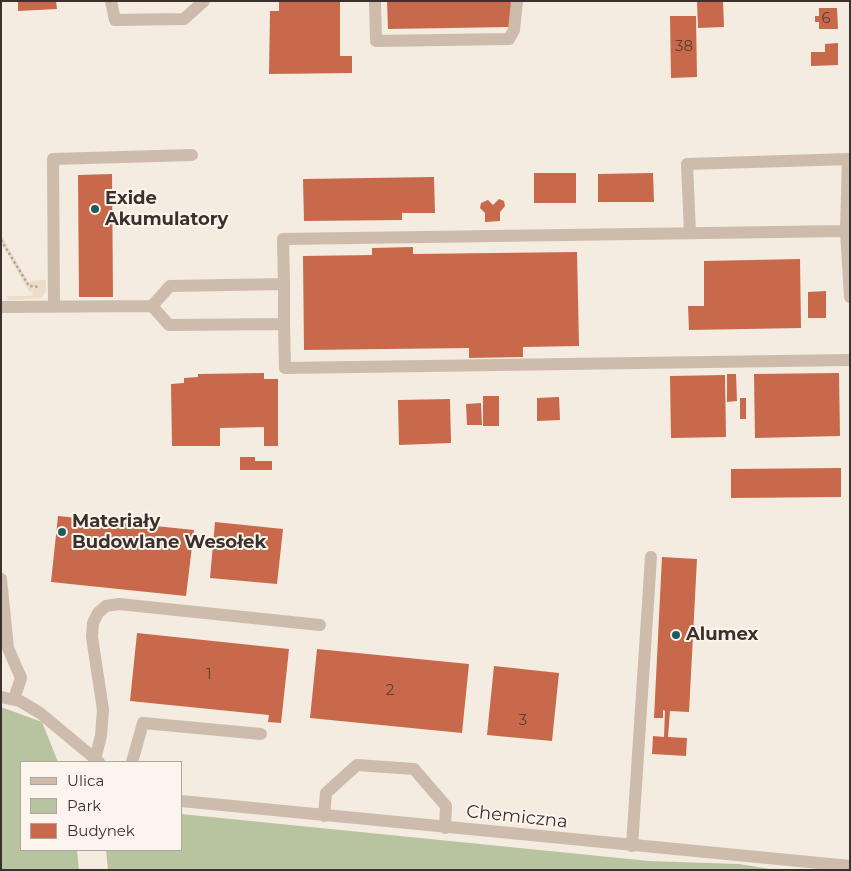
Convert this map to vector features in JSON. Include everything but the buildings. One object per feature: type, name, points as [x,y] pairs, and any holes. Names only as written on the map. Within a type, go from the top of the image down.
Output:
[{"type":"street","points":[[111,1],[115,20],[184,19],[204,1]]},
{"type":"street","points":[[375,1],[376,41],[509,39],[514,30],[517,1]]},
{"type":"street","points":[[54,306],[53,160],[192,155]]},
{"type":"street","points":[[690,233],[687,164],[849,159],[846,231],[850,297]]},
{"type":"street","points":[[846,231],[283,239],[285,368],[850,360]]},
{"type":"street","points":[[1,307],[152,306],[170,286],[284,284]]},
{"type":"street","points":[[152,306],[169,325],[284,324]]},
{"type":"street","points":[[632,846],[651,557]]},
{"type":"street","points":[[1,579],[8,648],[21,678],[8,698],[40,713],[97,760]]},
{"type":"street","points":[[97,760],[104,710],[92,637],[93,623],[98,612],[106,606],[119,604],[320,625]]},
{"type":"street","points":[[132,761],[143,723],[261,734]]},
{"type":"street","points":[[324,816],[326,793],[357,765],[414,769],[446,806],[444,828]]},
{"type":"street","name":"Chemiczna","points":[[182,801],[850,866]]},
{"type":"path","points":[[1,240],[29,286],[40,286],[39,292]]},
{"type":"green space","points":[[1,707],[42,722],[58,761],[20,761],[20,851],[77,851],[79,870],[1,870]]},
{"type":"green space","points":[[182,814],[649,861],[739,864],[776,870],[108,870],[106,851],[182,851]]},
{"type":"shaded area","points":[[1,235],[28,281],[46,280],[46,291],[41,298],[8,300],[6,296],[32,296],[33,292],[29,291],[1,243]]},
{"type":"place","name":"Exide Akumulatory","points":[[95,209]]},
{"type":"place","name":"Materiały Budowlane Wesołek","points":[[62,532]]},
{"type":"place","name":"Alumex","points":[[676,635]]}]
